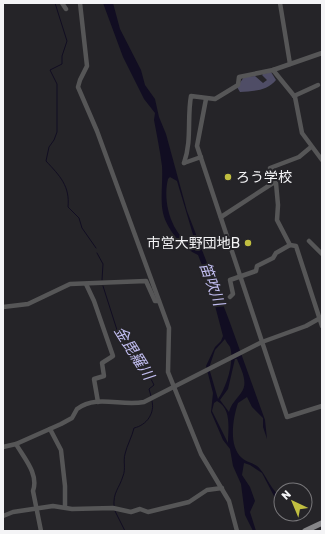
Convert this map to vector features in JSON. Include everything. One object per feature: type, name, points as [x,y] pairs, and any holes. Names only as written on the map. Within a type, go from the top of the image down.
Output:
[{"type":"main road","points":[[305,531],[321,523]]},
{"type":"street","points":[[62,3],[66,8]]},
{"type":"street","points":[[80,3],[87,66],[78,87],[97,131],[170,332],[167,365],[170,378],[201,454],[229,501],[237,531]]},
{"type":"street","points":[[280,3],[290,64]]},
{"type":"street","points":[[200,157],[184,162],[188,148],[188,111],[191,96],[215,99],[238,86],[239,77],[272,70],[322,54]]},
{"type":"street","points":[[272,70],[294,96],[302,133],[319,153],[322,160]]},
{"type":"street","points":[[294,96],[318,85]]},
{"type":"street","points":[[206,99],[197,146],[287,417],[322,406]]},
{"type":"street","points":[[290,245],[277,220],[278,205],[276,183],[273,182],[270,168],[299,157],[312,146]]},
{"type":"street","points":[[221,217],[273,182]]},
{"type":"street","points":[[309,241],[322,254]]},
{"type":"street","points":[[230,297],[234,294],[230,280],[256,270],[257,266],[273,258],[276,253],[290,245],[296,246],[322,326]]},
{"type":"street","points":[[3,307],[28,304],[70,284],[146,281],[156,301],[159,301]]},
{"type":"street","points":[[86,284],[94,301],[113,356],[102,363],[104,376],[94,379],[98,402]]},
{"type":"street","points":[[3,447],[16,444],[72,418],[80,407],[98,402],[135,404],[144,402],[262,342],[306,326],[320,318]]},
{"type":"street","points":[[50,429],[62,450],[65,507]]},
{"type":"street","points":[[16,444],[34,475],[33,491],[38,508],[40,531]]},
{"type":"street","points":[[3,516],[13,512],[53,506],[72,509],[113,508],[131,512],[140,510],[148,512],[189,502],[207,490],[222,488]]},
{"type":"shaded area","points":[[271,72],[276,80],[269,86],[255,91],[240,92],[237,87],[244,77],[255,76],[263,83],[267,80],[262,75]]},
{"type":"water","name":"笛吹川","points":[[103,3],[113,3],[120,29],[141,70],[145,85],[155,99],[187,211],[229,320],[265,420],[267,439],[263,427],[263,418],[252,407],[247,397],[238,403],[233,424],[233,439],[235,446],[238,453],[244,460],[254,464],[263,472],[273,488],[273,494],[262,473],[244,463],[242,475],[250,487],[255,501],[250,512],[256,531],[253,531],[245,515],[241,484],[233,466],[230,449],[223,440],[211,412],[213,393],[206,366],[215,347],[221,341],[223,336],[209,283],[198,255],[192,252],[176,238],[168,226],[163,213],[162,166],[154,120],[155,113],[144,99],[123,57]],"holes":[[[170,177],[177,181],[197,248],[188,243],[181,236],[171,219],[166,198],[166,188]],[[225,339],[230,347],[231,367],[224,388],[218,399],[209,368],[215,350]],[[235,359],[237,359],[244,376],[244,385],[241,393],[232,404],[229,412],[220,400],[228,389]],[[217,401],[222,405],[227,414],[228,443],[212,411],[214,403]]]},
{"type":"waterway","name":"金毘羅川","points":[[55,3],[67,41],[62,56],[62,64],[50,70],[57,84],[57,132],[49,147],[46,161],[56,172],[66,187],[68,207],[79,218],[82,228],[96,248]]},
{"type":"waterway","name":"金毘羅川","points":[[97,253],[103,264],[102,280]]},
{"type":"waterway","name":"金毘羅川","points":[[103,286],[117,330],[147,371],[154,385],[149,389],[151,396]]},
{"type":"waterway","name":"金毘羅川","points":[[114,506],[115,494],[124,473],[124,457],[127,447],[134,428],[143,424],[149,418],[153,405],[152,401]]},
{"type":"waterway","name":"金毘羅川","points":[[115,511],[125,531]]},
{"type":"place","name":"ろう学校","points":[[228,177]]},
{"type":"place","name":"市営大野団地B","points":[[248,243]]}]
